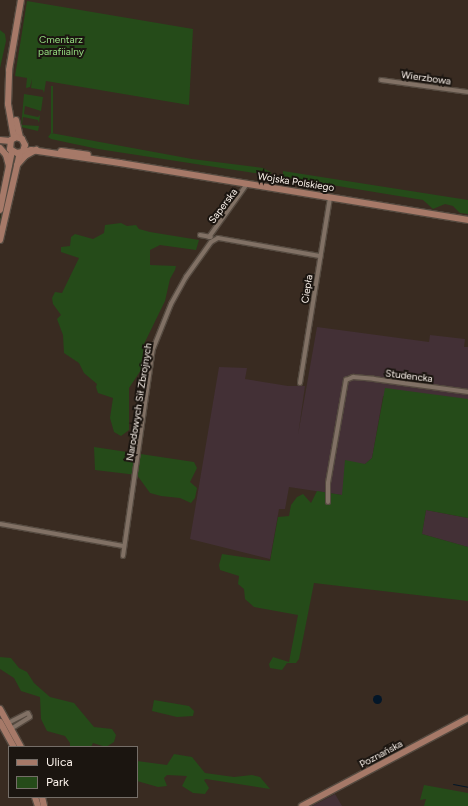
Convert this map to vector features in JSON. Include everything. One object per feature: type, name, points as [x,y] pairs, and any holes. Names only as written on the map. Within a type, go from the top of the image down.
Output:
[{"type":"main road","points":[[0,240],[12,167],[13,143],[9,88],[12,53],[21,0]]},
{"type":"main road","points":[[0,140],[25,144],[22,152],[12,167],[0,210]]},
{"type":"main road","points":[[0,144],[13,143]]},
{"type":"main road","name":"Wojska Polskiego","points":[[13,143],[22,152],[36,150],[468,220]]},
{"type":"main road","name":"Wojska Polskiego","points":[[25,144],[120,163]]},
{"type":"main road","points":[[0,148],[8,158],[12,167]]},
{"type":"main road","points":[[12,167],[25,156],[36,150]]},
{"type":"main road","points":[[0,709],[20,746]]},
{"type":"main road","name":"Poznańska","points":[[302,806],[468,718]]},
{"type":"main road","points":[[0,722],[13,746]]},
{"type":"main road","points":[[4,729],[8,723]]},
{"type":"main road","points":[[4,729],[12,729]]},
{"type":"street","name":"Wierzbowa","points":[[381,80],[468,92]]},
{"type":"street","name":"Saperska","points":[[209,237],[247,184]]},
{"type":"street","name":"Ciepła","points":[[300,383],[330,198]]},
{"type":"street","points":[[200,235],[215,239],[320,256]]},
{"type":"street","name":"Narodowych Sił Zbrojnych","points":[[123,556],[155,341],[181,284],[215,239]]},
{"type":"street","name":"Studencka","points":[[328,502],[329,476],[344,384],[347,379],[374,379],[468,392]]},
{"type":"street","points":[[0,525],[124,546]]},
{"type":"street","points":[[8,723],[29,715],[12,729]]},
{"type":"shaded area","points":[[317,327],[429,342],[430,335],[465,339],[464,347],[468,347],[468,413],[383,396],[372,458],[365,464],[342,495],[289,487],[285,509],[279,509],[270,559],[190,539],[219,367],[247,368],[245,379],[288,386],[305,386],[298,435]]},
{"type":"shaded area","points":[[426,510],[468,518],[468,547],[422,534]]},
{"type":"shaded area","points":[[335,794],[342,806],[312,806]]},
{"type":"green space","name":"Cmentarz parafiialny","points":[[27,1],[193,29],[189,105],[46,81],[44,93],[43,90],[31,88],[32,79],[30,87],[26,88],[27,78],[15,76]]},
{"type":"green space","points":[[0,30],[5,34],[6,41],[0,68]]},
{"type":"green space","points":[[51,86],[53,86],[53,133],[51,133]]},
{"type":"green space","points":[[24,94],[43,97],[41,111],[25,106],[24,114],[38,117],[40,115],[39,123],[38,120],[23,117],[22,125],[39,126],[38,131],[21,127]]},
{"type":"green space","points":[[51,133],[192,159],[263,168],[272,173],[268,175],[98,149],[51,139],[48,137]]},
{"type":"green space","points":[[13,159],[16,160],[0,232],[0,220]]},
{"type":"green space","points":[[283,171],[468,200],[468,214],[460,213],[453,206],[445,204],[433,209],[423,200],[283,177]]},
{"type":"green space","points":[[121,223],[127,226],[136,225],[139,229],[150,232],[199,240],[196,250],[160,245],[150,250],[150,265],[176,266],[170,279],[165,301],[144,344],[143,367],[129,388],[129,430],[121,436],[114,432],[110,418],[113,398],[98,393],[96,387],[97,384],[84,373],[79,363],[64,353],[63,335],[57,319],[61,315],[53,304],[52,298],[55,292],[62,293],[79,258],[61,252],[61,247],[70,246],[71,237],[75,234],[93,239],[104,233],[105,225]]},
{"type":"green space","points":[[385,388],[468,399],[468,518],[426,510],[422,534],[468,547],[468,601],[314,583],[299,659],[296,663],[287,663],[282,670],[270,668],[269,664],[273,657],[289,662],[298,615],[254,607],[245,599],[244,589],[238,584],[239,576],[220,570],[219,565],[222,554],[270,561],[278,517],[289,516],[291,505],[297,497],[303,494],[311,503],[317,491],[342,495],[345,460],[365,464],[372,458]]},
{"type":"green space","points":[[94,447],[194,462],[197,468],[190,482],[197,488],[195,498],[191,503],[180,498],[150,493],[137,475],[95,470]]},
{"type":"green space","points":[[0,657],[11,658],[19,668],[27,672],[34,683],[50,697],[74,703],[94,727],[112,729],[116,735],[114,742],[108,746],[93,743],[92,746],[70,746],[70,743],[65,736],[47,731],[41,719],[40,697],[21,691],[14,678],[0,669]]},
{"type":"green space","points":[[154,700],[189,706],[194,711],[193,716],[177,717],[152,711]]},
{"type":"green space","points":[[174,754],[192,757],[205,773],[234,777],[252,775],[260,777],[270,789],[206,779],[204,780],[209,788],[205,794],[193,793],[182,786],[187,776],[167,775],[164,778],[167,786],[158,787],[138,781],[138,761],[167,765]]},
{"type":"green space","points":[[424,785],[468,793],[468,806],[424,806],[426,799],[420,800]]},
{"type":"water","points":[[377,694],[382,699],[377,704],[372,699]]},
{"type":"waterway","points":[[453,784],[468,787]]}]
